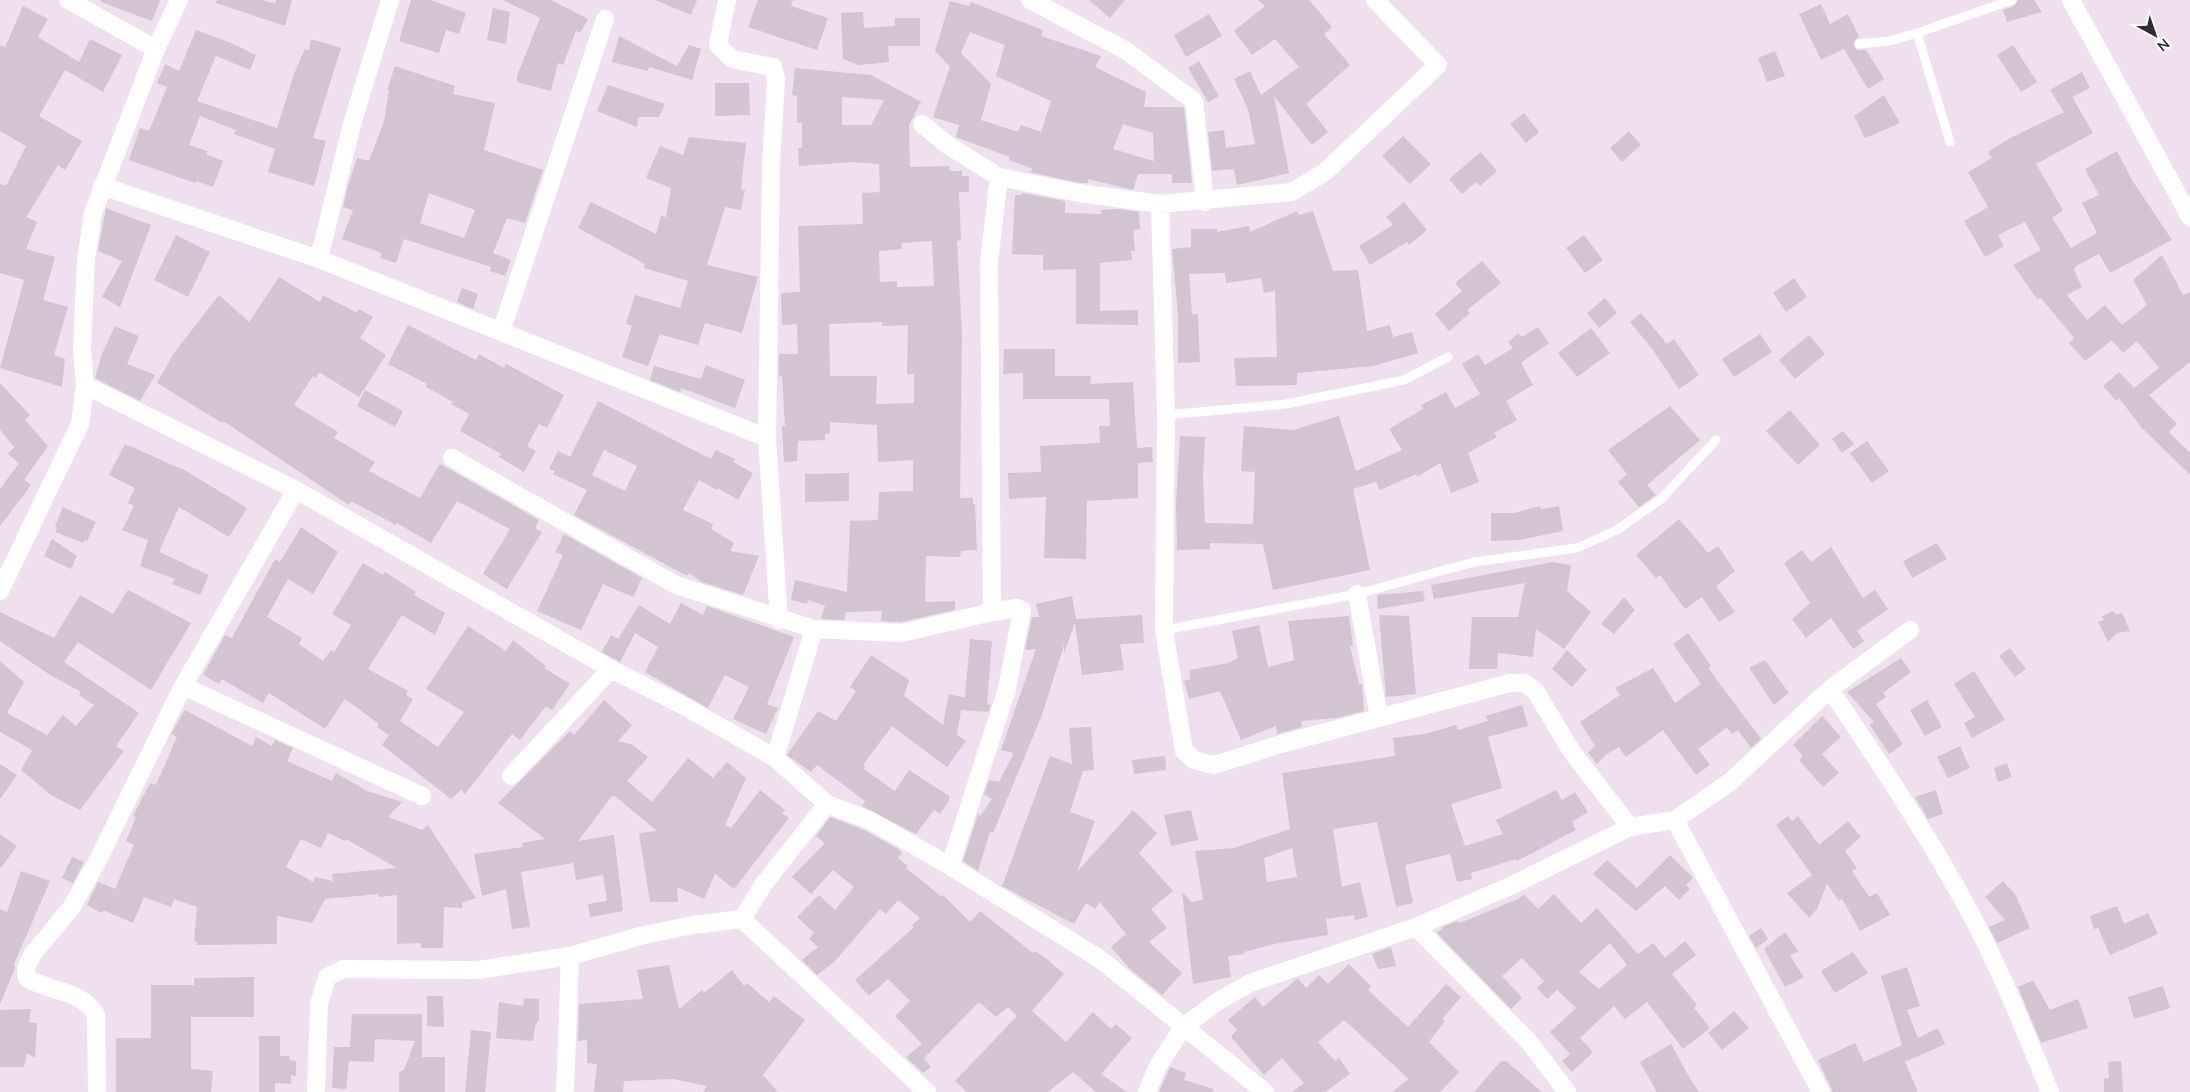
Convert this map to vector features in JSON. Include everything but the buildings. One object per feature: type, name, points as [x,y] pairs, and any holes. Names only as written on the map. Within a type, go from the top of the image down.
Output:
[{"type":"street","points":[[68,0],[156,49]]},
{"type":"street","points":[[0,590],[80,424],[86,385],[82,348],[86,259],[93,213],[156,49],[179,0]]},
{"type":"street","points":[[319,259],[352,124],[390,0]]},
{"type":"street","points":[[726,0],[718,45],[732,59],[773,67],[776,78],[771,165],[767,438],[779,620]]},
{"type":"street","points":[[1030,0],[1125,50],[1194,102],[1205,202]]},
{"type":"street","points":[[922,124],[949,146],[998,177],[1079,193],[1160,204],[1205,202],[1292,192],[1325,172],[1438,65],[1375,0]]},
{"type":"street","points":[[2071,0],[2190,217]]},
{"type":"street","points":[[500,332],[605,19]]},
{"type":"street","points":[[992,612],[989,262],[998,177]]},
{"type":"street","points":[[102,186],[319,259],[767,438]]},
{"type":"street","points":[[1160,204],[1166,415],[1164,630],[1184,751],[1194,760],[1214,765],[1281,744],[1510,683],[1525,683],[1536,692],[1572,752],[1630,828]]},
{"type":"street","points":[[86,385],[296,490],[611,669],[682,705],[775,758],[827,804],[869,820],[950,866],[1100,959],[1265,1092]]},
{"type":"street","points":[[452,458],[676,585],[779,620],[814,629],[902,633],[992,612],[1017,608],[1022,610],[1023,614],[1007,689],[950,866]]},
{"type":"street","points":[[97,1092],[96,1015],[90,1004],[81,998],[35,983],[27,978],[26,968],[32,955],[71,908],[96,862],[183,686],[296,490]]},
{"type":"street","points":[[1358,594],[1379,718]]},
{"type":"street","points":[[775,758],[814,629]]},
{"type":"street","points":[[1147,1092],[1158,1066],[1182,1027],[1220,1000],[1250,984],[1416,926],[1515,884],[1630,828],[1675,820],[1730,782],[1830,689],[1910,630]]},
{"type":"street","points":[[512,776],[611,669]]},
{"type":"street","points":[[183,686],[422,796]]},
{"type":"street","points":[[1830,689],[1939,856],[1967,907],[2012,999],[2050,1092]]},
{"type":"street","points":[[742,919],[762,885],[827,804]]},
{"type":"street","points":[[1675,820],[1820,1092]]},
{"type":"street","points":[[316,1092],[319,1004],[327,978],[343,969],[478,970],[570,956],[644,935],[694,925],[742,919]]},
{"type":"street","points":[[742,919],[927,1092]]},
{"type":"street","points":[[1416,926],[1531,1044],[1567,1092]]},
{"type":"street","points":[[565,1092],[570,956]]},
{"type":"lane","points":[[1859,44],[1888,41],[1918,33],[2012,0]]},
{"type":"lane","points":[[1918,33],[1950,142]]},
{"type":"lane","points":[[1166,415],[1286,404],[1385,384],[1404,380],[1448,357]]},
{"type":"lane","points":[[1164,630],[1358,594],[1474,562],[1577,548],[1617,530],[1661,498],[1716,440]]}]
